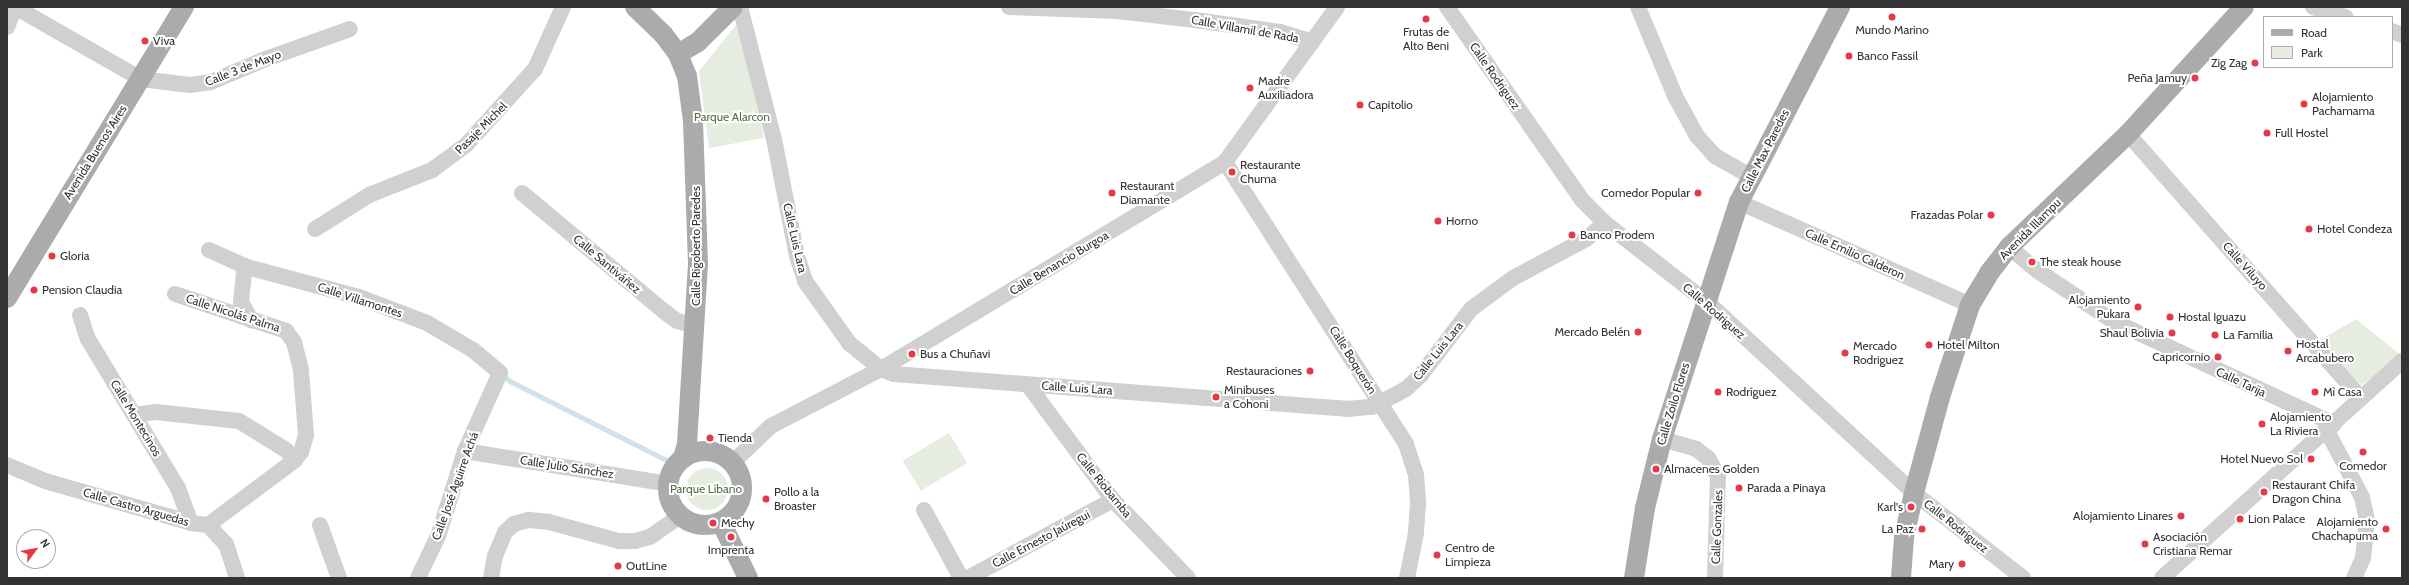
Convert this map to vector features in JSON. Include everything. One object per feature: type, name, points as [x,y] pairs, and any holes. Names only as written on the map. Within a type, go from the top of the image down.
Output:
[{"type":"main road","name":"Avenida Buenos Aires","points":[[7,298],[82,171],[141,79],[184,7]]},
{"type":"main road","name":"Calle Rigoberto Paredes","points":[[635,7],[663,34],[678,54],[687,76],[693,121],[698,264],[690,450]]},
{"type":"main road","points":[[678,54],[698,42],[733,7]]},
{"type":"main road","name":"Calle Max Paredes","points":[[1707,302],[1739,202],[1840,7]]},
{"type":"main road","name":"Avenida Illampu","points":[[1900,578],[1904,538],[1914,493],[1940,397],[1970,305],[1989,273],[2009,247],[2128,134],[2244,7]]},
{"type":"main road","name":"Calle Zoilo Flores","points":[[1634,578],[1645,508],[1662,438],[1707,302]]},
{"type":"main road","points":[[690,450],[717,453],[732,463],[739,473],[742,496],[738,507],[731,516],[721,522],[700,525],[680,516],[670,501],[668,484],[670,474],[690,450]]},
{"type":"main road","points":[[721,522],[748,578]]},
{"type":"street","name":"Calle 3 de Mayo","points":[[7,8],[15,7],[141,79],[190,85],[211,82],[263,60],[350,29]]},
{"type":"street","points":[[7,27],[15,7]]},
{"type":"street","name":"Pasaje Michel","points":[[315,229],[369,195],[432,170],[466,145],[536,69],[563,7]]},
{"type":"street","name":"Calle Luis Lara","points":[[740,7],[774,139],[797,256],[805,281],[849,343],[881,369],[894,374],[1347,409],[1381,404],[1406,389],[1421,375],[1471,309],[1513,278],[1586,239],[1605,223]]},
{"type":"street","name":"Calle Villamil de Rada","points":[[1009,7],[1118,9],[1280,32],[1313,42]]},
{"type":"street","name":"Calle Benancio Burgoa","points":[[732,463],[771,426],[881,369],[1225,162],[1337,7]]},
{"type":"street","name":"Calle Rodriguez","points":[[1447,7],[1582,200],[1605,223],[1707,302],[1914,493],[2023,578]]},
{"type":"street","points":[[1638,7],[1675,96],[1697,136],[1715,156],[1752,177]]},
{"type":"street","points":[[2313,7],[2343,16]]},
{"type":"street","name":"Calle Viluyo","points":[[2128,134],[2361,398]]},
{"type":"street","name":"Calle Boquerón","points":[[1225,162],[1406,444],[1416,474],[1418,503],[1416,533],[1407,578]]},
{"type":"street","name":"Calle Santiváñez","points":[[522,193],[665,312],[677,321],[696,326]]},
{"type":"street","name":"Calle Emilio Calderon","points":[[1739,202],[1970,305]]},
{"type":"street","name":"Calle Tarija","points":[[2009,247],[2038,272],[2113,321],[2330,428]]},
{"type":"street","name":"Calle Villamontes","points":[[209,250],[247,267],[359,297],[427,323],[473,350],[500,373]]},
{"type":"street","points":[[247,267],[244,273],[241,302],[250,320]]},
{"type":"street","name":"Calle Nicolás Palma","points":[[175,294],[286,331],[294,342],[301,371],[306,435],[304,445],[296,460],[208,525]]},
{"type":"street","name":"Calle Montecinos","points":[[80,315],[88,339],[178,488],[191,523]]},
{"type":"street","points":[[2162,578],[2330,428],[2402,361]]},
{"type":"street","name":"Calle José Aguirre Achá","points":[[418,578],[438,536],[466,451],[500,373]]},
{"type":"street","name":"Calle Riobamba","points":[[1028,385],[1113,500],[1188,578]]},
{"type":"street","points":[[134,415],[156,412],[239,421],[286,450],[296,460]]},
{"type":"street","points":[[2330,428],[2362,497],[2367,520],[2363,558],[2354,578]]},
{"type":"street","name":"Calle Gonzales","points":[[1662,438],[1696,450],[1708,458],[1718,476],[1715,578]]},
{"type":"street","name":"Calle Julio Sánchez","points":[[466,451],[668,484]]},
{"type":"street","name":"Calle Castro Arguedas","points":[[7,465],[45,481],[191,523],[208,525]]},
{"type":"street","name":"Calle Ernesto Jaúregui","points":[[968,578],[1113,500]]},
{"type":"street","points":[[924,510],[961,578]]},
{"type":"street","points":[[491,578],[497,550],[505,532],[514,524],[528,520],[549,522],[619,541],[635,541],[650,537],[680,516]]},
{"type":"street","points":[[208,525],[226,544],[237,578]]},
{"type":"street","points":[[320,525],[339,578]]},
{"type":"green space","name":"Parque Alarcon","points":[[736,25],[752,80],[764,138],[709,148],[699,71]]},
{"type":"green space","points":[[2356,319],[2402,356],[2354,390],[2315,343]]},
{"type":"green space","points":[[949,433],[967,463],[921,491],[903,461]]},
{"type":"green space","name":"Parque Líbano","points":[[703,468],[711,468],[722,474],[728,485],[728,493],[722,504],[711,510],[703,510],[692,504],[686,493],[686,485],[692,474]]},
{"type":"waterway","points":[[503,375],[510,381],[676,465]]},
{"type":"place","name":"Mundo Marino","points":[[1892,17]]},
{"type":"place","name":"Frutas de Alto Beni","points":[[1426,19]]},
{"type":"place","name":"Viva","points":[[145,41]]},
{"type":"place","name":"Banco Fassil","points":[[1849,56]]},
{"type":"place","name":"Zig Zag","points":[[2255,63]]},
{"type":"place","name":"Peña Jamuy","points":[[2195,78]]},
{"type":"place","name":"Madre Auxiliadora","points":[[1250,88]]},
{"type":"place","name":"Alojamiento Pachamama","points":[[2304,104]]},
{"type":"place","name":"Capitolio","points":[[1360,105]]},
{"type":"place","name":"Full Hostel","points":[[2267,133]]},
{"type":"place","name":"Restaurante Chuma","points":[[1232,172]]},
{"type":"place","name":"Restaurant Diamante","points":[[1112,193]]},
{"type":"place","name":"Comedor Popular","points":[[1698,193]]},
{"type":"place","name":"Frazadas Polar","points":[[1991,215]]},
{"type":"place","name":"Horno","points":[[1438,221]]},
{"type":"place","name":"Hotel Condeza","points":[[2309,229]]},
{"type":"place","name":"Banco Prodem","points":[[1572,235]]},
{"type":"place","name":"Gloria","points":[[52,256]]},
{"type":"place","name":"The steak house","points":[[2032,262]]},
{"type":"place","name":"Pension Claudia","points":[[34,290]]},
{"type":"place","name":"Alojamiento Pukara","points":[[2138,307]]},
{"type":"place","name":"Hostal Iguazu","points":[[2170,317]]},
{"type":"place","name":"Mercado Belén","points":[[1638,332]]},
{"type":"place","name":"Shaul Bolivia","points":[[2172,333]]},
{"type":"place","name":"La Familia","points":[[2215,335]]},
{"type":"place","name":"Hotel Milton","points":[[1929,345]]},
{"type":"place","name":"Hostal Arcabubero","points":[[2288,351]]},
{"type":"place","name":"Mercado Rodriguez","points":[[1845,353]]},
{"type":"place","name":"Bus a Chuñavi","points":[[912,354]]},
{"type":"place","name":"Capricornio","points":[[2218,357]]},
{"type":"place","name":"Restauraciones","points":[[1310,371]]},
{"type":"place","name":"Rodríguez","points":[[1718,392]]},
{"type":"place","name":"Mì Casa","points":[[2315,392]]},
{"type":"place","name":"Minibuses a Cohoni","points":[[1216,397]]},
{"type":"place","name":"Alojamiento La Riviera","points":[[2262,424]]},
{"type":"place","name":"Tienda","points":[[710,438]]},
{"type":"place","name":"Comedor","points":[[2363,452]]},
{"type":"place","name":"Hotel Nuevo Sol","points":[[2311,459]]},
{"type":"place","name":"Almacenes Golden","points":[[1656,469]]},
{"type":"place","name":"Parada a Pinaya","points":[[1739,488]]},
{"type":"place","name":"Restaurant Chifa Dragon China","points":[[2264,492]]},
{"type":"place","name":"Pollo a la Broaster","points":[[766,499]]},
{"type":"place","name":"Karl's","points":[[1911,507]]},
{"type":"place","name":"Alojamiento Linares","points":[[2181,516]]},
{"type":"place","name":"Lion Palace","points":[[2240,519]]},
{"type":"place","name":"Mechy","points":[[713,523]]},
{"type":"place","name":"La Paz","points":[[1922,529]]},
{"type":"place","name":"Alojamiento Chachapuma","points":[[2386,529]]},
{"type":"place","name":"Imprenta","points":[[731,537]]},
{"type":"place","name":"Asociación Cristiana Remar","points":[[2145,544]]},
{"type":"place","name":"Centro de Limpieza","points":[[1437,555]]},
{"type":"place","name":"Mary","points":[[1962,564]]},
{"type":"place","name":"OutLine","points":[[618,566]]}]
